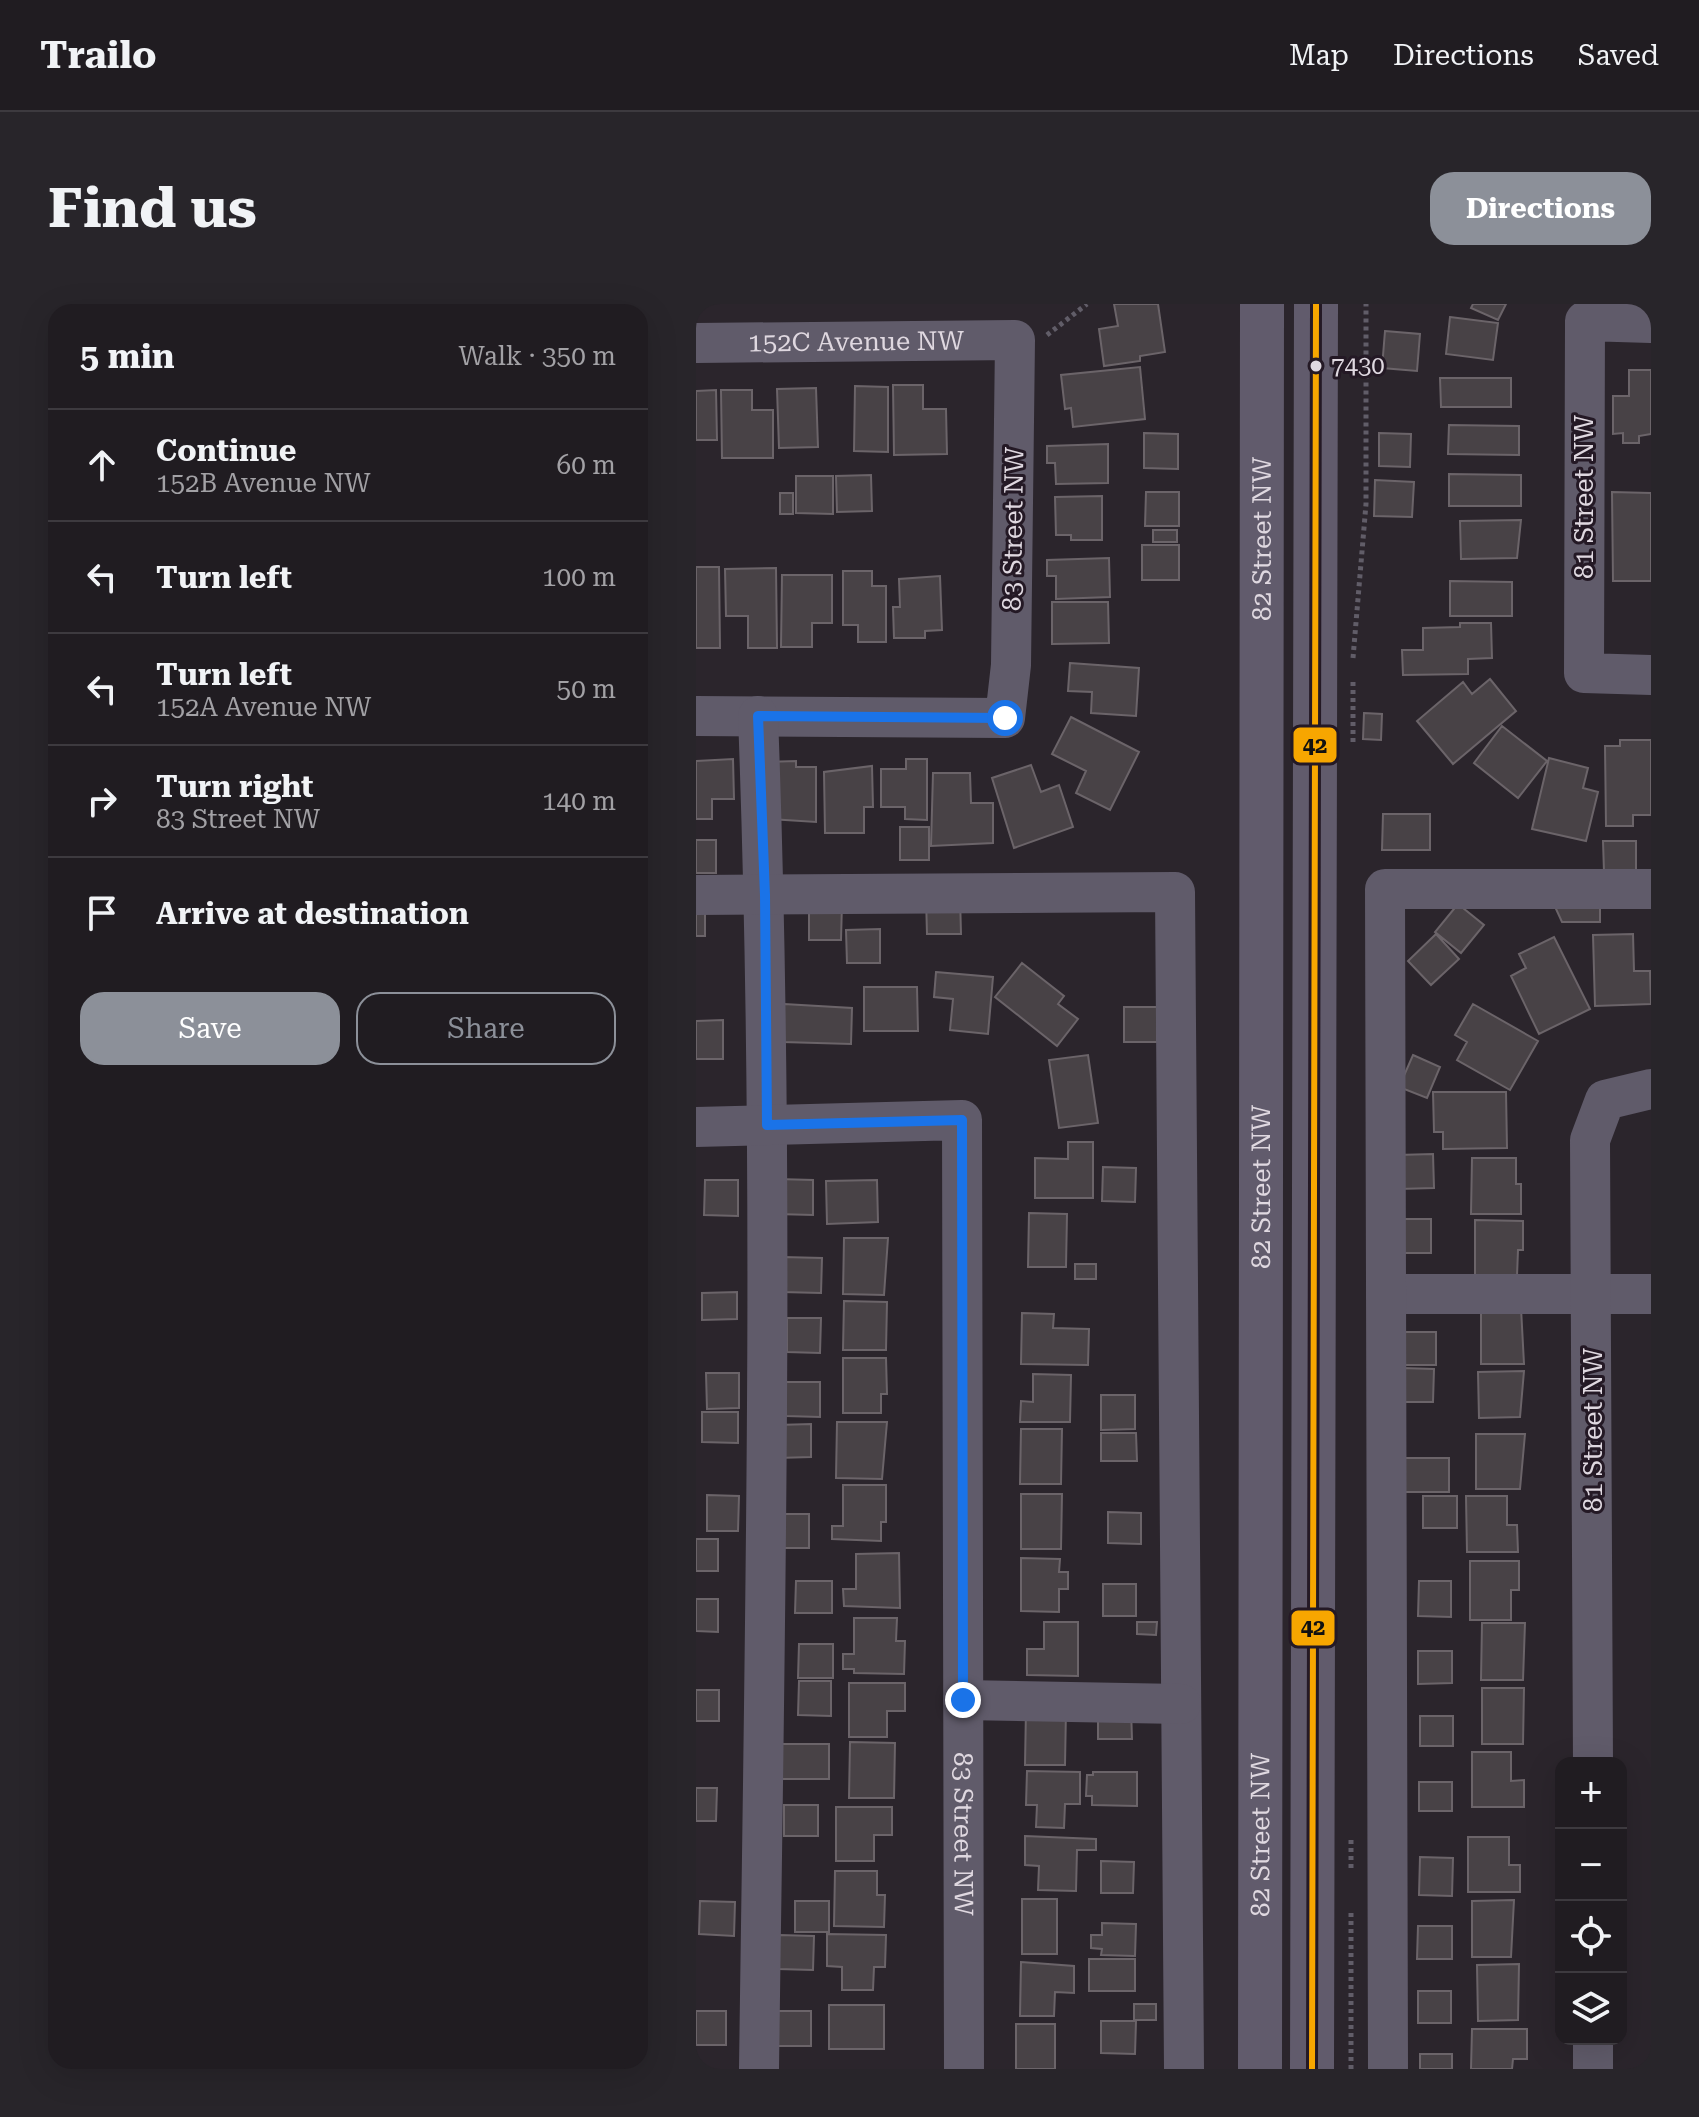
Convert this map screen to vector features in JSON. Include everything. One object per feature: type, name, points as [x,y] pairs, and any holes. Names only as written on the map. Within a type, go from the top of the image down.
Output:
[{"type":"main road","name":"82 Street NW","points":[[1260,2069],[1262,304]]},
{"type":"main road","name":"82 Street NW","points":[[1312,2069],[1316,304]]},
{"type":"main road","points":[[1315,641],[1337,550],[1340,304]]},
{"type":"street","name":"81 Street NW","points":[[1651,323],[1585,321],[1584,673],[1651,675]]},
{"type":"street","name":"152C Avenue NW","points":[[696,343],[1015,340]]},
{"type":"street","name":"83 Street NW","points":[[758,716],[1005,718],[1011,665],[1015,340]]},
{"type":"street","points":[[696,716],[758,716],[765,895],[767,1125],[759,2069]]},
{"type":"street","points":[[1388,2069],[1385,889],[1651,889]]},
{"type":"street","points":[[696,895],[1175,892],[1184,2069]]},
{"type":"street","name":"81 Street NW","points":[[1593,1757],[1590,1140],[1605,1100],[1651,1089]]},
{"type":"street","name":"83 Street NW","points":[[767,1125],[962,1120],[964,2069]]},
{"type":"street","points":[[696,1127],[767,1125]]},
{"type":"street","points":[[1386,1294],[1651,1294]]},
{"type":"street","points":[[963,1700],[1181,1704]]},
{"type":"street","points":[[1593,2045],[1593,2069]]},
{"type":"path","points":[[1015,340],[1044,337],[1087,304]]},
{"type":"building","points":[[1114,304],[1158,304],[1165,352],[1140,356],[1140,361],[1104,366],[1099,329],[1118,326]]},
{"type":"building","points":[[1473,304],[1506,304],[1498,320],[1471,308]]},
{"type":"building","points":[[1450,317],[1498,323],[1493,360],[1446,354]]},
{"type":"building","points":[[1385,331],[1420,334],[1417,371],[1382,368]]},
{"type":"building","points":[[1140,367],[1145,419],[1073,427],[1071,408],[1065,409],[1061,375]]},
{"type":"building","points":[[1629,370],[1651,370],[1651,434],[1639,436],[1639,443],[1623,443],[1623,433],[1613,434],[1613,396],[1629,396]]},
{"type":"building","points":[[1440,378],[1511,378],[1511,407],[1441,407]]},
{"type":"building","points":[[893,385],[923,385],[923,409],[946,409],[947,454],[894,455]]},
{"type":"building","points":[[855,386],[888,387],[888,452],[854,451]]},
{"type":"building","points":[[816,388],[818,447],[779,448],[777,389]]},
{"type":"building","points":[[716,390],[717,440],[696,440],[696,391]]},
{"type":"building","points":[[721,390],[752,390],[752,410],[773,410],[773,458],[722,458]]},
{"type":"building","points":[[1449,425],[1519,426],[1519,455],[1448,454]]},
{"type":"building","points":[[1144,433],[1178,434],[1178,469],[1144,468]]},
{"type":"building","points":[[1379,433],[1411,434],[1410,467],[1379,466]]},
{"type":"building","points":[[1108,444],[1108,483],[1056,484],[1055,463],[1047,463],[1047,446]]},
{"type":"building","points":[[1449,474],[1521,475],[1521,506],[1449,506]]},
{"type":"building","points":[[871,475],[872,511],[837,512],[836,476]]},
{"type":"building","points":[[796,476],[833,476],[833,514],[796,513]]},
{"type":"building","points":[[1375,480],[1414,482],[1412,517],[1374,516]]},
{"type":"building","points":[[1146,492],[1179,492],[1179,526],[1145,526]]},
{"type":"building","points":[[1612,492],[1651,493],[1651,581],[1613,581]]},
{"type":"building","points":[[780,493],[793,493],[793,514],[780,514]]},
{"type":"building","points":[[1102,496],[1102,540],[1071,540],[1071,535],[1056,535],[1055,497]]},
{"type":"building","points":[[1521,520],[1517,558],[1461,559],[1460,521]]},
{"type":"building","points":[[1153,530],[1177,530],[1177,542],[1153,542]]},
{"type":"building","points":[[1142,545],[1179,545],[1179,580],[1142,580]]},
{"type":"building","points":[[1109,558],[1110,597],[1056,599],[1056,576],[1047,576],[1047,560]]},
{"type":"building","points":[[696,567],[719,567],[720,648],[696,648]]},
{"type":"building","points":[[776,568],[777,648],[748,648],[748,616],[726,616],[725,569]]},
{"type":"building","points":[[843,571],[872,571],[872,586],[886,586],[886,642],[858,642],[858,625],[843,625]]},
{"type":"building","points":[[782,575],[832,575],[832,623],[812,623],[812,647],[781,647]]},
{"type":"building","points":[[940,576],[942,630],[925,631],[925,638],[894,638],[893,607],[900,607],[899,579]]},
{"type":"building","points":[[1450,581],[1512,582],[1512,616],[1450,616]]},
{"type":"building","points":[[1052,602],[1108,602],[1109,643],[1052,644]]},
{"type":"building","points":[[1460,623],[1491,623],[1492,658],[1468,659],[1468,674],[1403,675],[1402,650],[1423,650],[1423,628],[1460,627]]},
{"type":"building","points":[[1070,663],[1139,668],[1136,716],[1091,713],[1092,692],[1068,691]]},
{"type":"building","points":[[1490,679],[1516,711],[1453,764],[1417,721],[1463,682],[1472,694]]},
{"type":"building","points":[[1364,713],[1382,714],[1381,740],[1363,739]]},
{"type":"building","points":[[1071,717],[1139,752],[1110,810],[1076,793],[1086,771],[1052,754]]},
{"type":"building","points":[[1502,726],[1547,761],[1518,798],[1474,763]]},
{"type":"building","points":[[1620,740],[1651,740],[1651,815],[1633,815],[1633,826],[1606,826],[1605,746],[1620,746]]},
{"type":"building","points":[[1549,758],[1588,768],[1583,788],[1598,792],[1586,841],[1532,829]]},
{"type":"building","points":[[733,759],[734,799],[712,799],[712,819],[696,819],[696,761]]},
{"type":"building","points":[[906,759],[927,759],[927,820],[905,819],[905,807],[881,807],[881,769],[906,769]]},
{"type":"building","points":[[796,761],[796,767],[816,767],[816,822],[770,819],[765,762]]},
{"type":"building","points":[[1031,765],[1041,792],[1059,785],[1073,827],[1014,848],[992,778]]},
{"type":"building","points":[[872,766],[873,807],[864,807],[864,833],[825,833],[824,772]]},
{"type":"building","points":[[933,773],[970,773],[971,803],[993,803],[993,843],[931,846]]},
{"type":"building","points":[[1383,814],[1430,814],[1430,850],[1382,850]]},
{"type":"building","points":[[900,827],[929,827],[929,860],[900,860]]},
{"type":"building","points":[[696,840],[716,840],[716,873],[696,873]]},
{"type":"building","points":[[1603,841],[1636,841],[1636,872],[1604,872]]},
{"type":"building","points":[[960,897],[961,934],[927,934],[926,898]]},
{"type":"building","points":[[1551,898],[1600,898],[1600,922],[1562,922]]},
{"type":"building","points":[[809,902],[842,903],[841,940],[809,940]]},
{"type":"building","points":[[696,904],[705,904],[705,936],[696,936]]},
{"type":"building","points":[[1458,904],[1484,925],[1461,953],[1435,932]]},
{"type":"building","points":[[880,929],[880,963],[847,963],[846,930]]},
{"type":"building","points":[[1436,934],[1459,959],[1431,985],[1408,961]]},
{"type":"building","points":[[1633,934],[1634,971],[1650,971],[1651,1004],[1595,1006],[1593,935]]},
{"type":"building","points":[[1554,937],[1590,1009],[1539,1034],[1511,976],[1526,968],[1519,954]]},
{"type":"building","points":[[1022,963],[1064,996],[1058,1004],[1078,1019],[1057,1046],[995,997]]},
{"type":"building","points":[[936,972],[993,977],[988,1034],[950,1030],[953,999],[934,997]]},
{"type":"building","points":[[864,987],[917,987],[918,1031],[864,1031]]},
{"type":"building","points":[[784,1004],[852,1008],[851,1044],[783,1042]]},
{"type":"building","points":[[1473,1004],[1538,1041],[1510,1090],[1457,1060],[1467,1042],[1455,1035]]},
{"type":"building","points":[[1124,1007],[1157,1007],[1157,1042],[1124,1042]]},
{"type":"building","points":[[723,1020],[723,1059],[696,1059],[696,1021]]},
{"type":"building","points":[[1088,1055],[1098,1123],[1059,1128],[1049,1060]]},
{"type":"building","points":[[1413,1055],[1440,1067],[1427,1098],[1399,1087]]},
{"type":"building","points":[[1433,1092],[1506,1092],[1507,1148],[1443,1149],[1443,1132],[1434,1132]]},
{"type":"building","points":[[1068,1142],[1093,1142],[1093,1198],[1035,1198],[1035,1158],[1068,1159]]},
{"type":"building","points":[[1433,1154],[1434,1188],[1398,1189],[1397,1155]]},
{"type":"building","points":[[1472,1158],[1516,1158],[1516,1184],[1521,1184],[1521,1214],[1471,1214]]},
{"type":"building","points":[[1103,1167],[1136,1168],[1135,1202],[1102,1201]]},
{"type":"building","points":[[777,1179],[813,1180],[813,1215],[776,1214]]},
{"type":"building","points":[[705,1180],[738,1180],[738,1216],[704,1215]]},
{"type":"building","points":[[877,1180],[878,1222],[827,1224],[826,1181]]},
{"type":"building","points":[[1029,1213],[1067,1214],[1066,1267],[1028,1267]]},
{"type":"building","points":[[1398,1219],[1431,1219],[1431,1253],[1399,1253]]},
{"type":"building","points":[[1475,1220],[1523,1221],[1523,1250],[1518,1250],[1517,1276],[1475,1276]]},
{"type":"building","points":[[844,1238],[888,1238],[884,1295],[843,1294]]},
{"type":"building","points":[[783,1257],[822,1258],[821,1293],[782,1292]]},
{"type":"building","points":[[1075,1264],[1096,1264],[1096,1279],[1075,1279]]},
{"type":"building","points":[[737,1292],[737,1319],[702,1320],[702,1293]]},
{"type":"building","points":[[844,1301],[887,1302],[886,1350],[843,1350]]},
{"type":"building","points":[[1481,1308],[1521,1308],[1524,1364],[1481,1364]]},
{"type":"building","points":[[1022,1313],[1054,1314],[1053,1328],[1089,1329],[1088,1365],[1021,1364]]},
{"type":"building","points":[[787,1318],[821,1318],[820,1353],[787,1352]]},
{"type":"building","points":[[1399,1332],[1436,1332],[1436,1365],[1398,1365]]},
{"type":"building","points":[[843,1358],[886,1358],[887,1394],[881,1394],[881,1413],[843,1413]]},
{"type":"building","points":[[1402,1368],[1434,1369],[1433,1402],[1401,1402]]},
{"type":"building","points":[[1524,1371],[1520,1417],[1479,1418],[1478,1372]]},
{"type":"building","points":[[706,1373],[739,1373],[739,1408],[707,1409]]},
{"type":"building","points":[[1033,1374],[1071,1375],[1070,1422],[1020,1422],[1021,1401],[1033,1402]]},
{"type":"building","points":[[786,1382],[820,1382],[820,1417],[786,1416]]},
{"type":"building","points":[[1101,1395],[1135,1395],[1135,1429],[1101,1430]]},
{"type":"building","points":[[702,1412],[738,1412],[738,1443],[702,1442]]},
{"type":"building","points":[[837,1422],[887,1422],[882,1479],[836,1478]]},
{"type":"building","points":[[811,1424],[811,1457],[777,1458],[777,1425]]},
{"type":"building","points":[[1021,1429],[1062,1429],[1061,1484],[1020,1484]]},
{"type":"building","points":[[1101,1433],[1136,1433],[1137,1461],[1101,1461]]},
{"type":"building","points":[[1476,1434],[1525,1434],[1520,1489],[1476,1489]]},
{"type":"building","points":[[1400,1458],[1449,1458],[1449,1492],[1400,1492]]},
{"type":"building","points":[[843,1485],[886,1485],[886,1522],[881,1522],[881,1541],[832,1539],[832,1526],[843,1526]]},
{"type":"building","points":[[1021,1494],[1062,1494],[1061,1549],[1021,1549]]},
{"type":"building","points":[[707,1495],[739,1496],[738,1531],[707,1531]]},
{"type":"building","points":[[1423,1496],[1457,1496],[1457,1528],[1423,1528]]},
{"type":"building","points":[[1466,1496],[1507,1496],[1507,1525],[1517,1525],[1518,1552],[1467,1552]]},
{"type":"building","points":[[1108,1512],[1141,1513],[1141,1544],[1108,1543]]},
{"type":"building","points":[[778,1514],[809,1514],[809,1548],[778,1548]]},
{"type":"building","points":[[696,1539],[718,1539],[718,1571],[696,1571]]},
{"type":"building","points":[[899,1553],[900,1608],[844,1606],[843,1589],[856,1589],[856,1554]]},
{"type":"building","points":[[1021,1558],[1060,1559],[1059,1572],[1068,1572],[1068,1589],[1059,1589],[1059,1612],[1021,1611]]},
{"type":"building","points":[[1470,1561],[1519,1561],[1519,1590],[1511,1590],[1511,1620],[1470,1620]]},
{"type":"building","points":[[796,1581],[832,1581],[832,1613],[795,1613]]},
{"type":"building","points":[[1419,1581],[1451,1581],[1451,1617],[1418,1616]]},
{"type":"building","points":[[1103,1584],[1136,1584],[1136,1616],[1103,1616]]},
{"type":"building","points":[[696,1599],[718,1599],[718,1632],[696,1631]]},
{"type":"building","points":[[854,1618],[897,1618],[896,1641],[905,1641],[904,1674],[854,1673],[854,1669],[843,1669],[843,1654],[854,1654]]},
{"type":"building","points":[[1044,1622],[1078,1622],[1078,1676],[1027,1675],[1027,1649],[1044,1649]]},
{"type":"building","points":[[1137,1622],[1157,1622],[1156,1635],[1137,1634]]},
{"type":"building","points":[[1482,1623],[1525,1623],[1523,1680],[1481,1680]]},
{"type":"building","points":[[799,1644],[833,1644],[833,1678],[798,1678]]},
{"type":"building","points":[[1418,1651],[1452,1651],[1452,1683],[1418,1684]]},
{"type":"building","points":[[799,1681],[831,1681],[831,1716],[798,1715]]},
{"type":"building","points":[[849,1683],[905,1683],[905,1711],[887,1711],[887,1737],[849,1737]]},
{"type":"building","points":[[1482,1688],[1524,1688],[1523,1744],[1482,1744]]},
{"type":"building","points":[[696,1690],[719,1690],[719,1721],[696,1721]]},
{"type":"building","points":[[1026,1709],[1066,1709],[1065,1765],[1025,1765]]},
{"type":"building","points":[[1098,1709],[1131,1709],[1132,1739],[1098,1739]]},
{"type":"building","points":[[1420,1716],[1453,1716],[1453,1746],[1420,1746]]},
{"type":"building","points":[[850,1742],[895,1743],[894,1798],[849,1798]]},
{"type":"building","points":[[779,1744],[829,1744],[829,1779],[779,1779]]},
{"type":"building","points":[[1472,1752],[1511,1752],[1511,1781],[1524,1780],[1524,1807],[1472,1807]]},
{"type":"building","points":[[1027,1771],[1080,1772],[1080,1804],[1065,1804],[1064,1828],[1036,1827],[1037,1805],[1026,1805]]},
{"type":"building","points":[[1093,1772],[1137,1772],[1137,1806],[1092,1805],[1092,1796],[1086,1796],[1087,1775],[1093,1775]]},
{"type":"building","points":[[1419,1782],[1452,1782],[1452,1811],[1419,1811]]},
{"type":"building","points":[[696,1788],[717,1788],[716,1821],[696,1821]]},
{"type":"building","points":[[784,1805],[818,1805],[818,1836],[784,1836]]},
{"type":"building","points":[[836,1807],[892,1807],[892,1835],[874,1835],[874,1861],[836,1861]]},
{"type":"building","points":[[1025,1836],[1096,1839],[1096,1850],[1077,1850],[1076,1891],[1038,1890],[1039,1866],[1025,1865]]},
{"type":"building","points":[[1468,1837],[1509,1837],[1509,1865],[1520,1865],[1520,1892],[1468,1892]]},
{"type":"building","points":[[1420,1857],[1453,1858],[1452,1896],[1419,1895]]},
{"type":"building","points":[[1101,1861],[1134,1862],[1133,1893],[1101,1893]]},
{"type":"building","points":[[835,1871],[877,1871],[877,1895],[885,1895],[884,1927],[834,1926]]},
{"type":"building","points":[[1022,1899],[1057,1899],[1057,1954],[1022,1954]]},
{"type":"building","points":[[1514,1900],[1511,1957],[1472,1957],[1472,1901]]},
{"type":"building","points":[[700,1901],[735,1902],[734,1936],[699,1934]]},
{"type":"building","points":[[795,1901],[829,1901],[829,1932],[795,1932]]},
{"type":"building","points":[[1102,1923],[1136,1924],[1135,1956],[1101,1955],[1102,1949],[1091,1948],[1091,1935],[1102,1935]]},
{"type":"building","points":[[1418,1926],[1452,1926],[1452,1959],[1417,1959]]},
{"type":"building","points":[[827,1934],[886,1935],[885,1967],[874,1967],[873,1990],[842,1990],[842,1967],[827,1966]]},
{"type":"building","points":[[779,1935],[814,1936],[813,1970],[778,1969]]},
{"type":"building","points":[[1089,1959],[1135,1959],[1135,1991],[1089,1991]]},
{"type":"building","points":[[1021,1962],[1074,1966],[1074,1993],[1055,1992],[1054,2016],[1020,2016]]},
{"type":"building","points":[[1519,1964],[1518,2020],[1478,2021],[1477,1965]]},
{"type":"building","points":[[1418,1991],[1451,1991],[1451,2023],[1418,2023]]},
{"type":"building","points":[[1134,2004],[1156,2004],[1156,2020],[1134,2020]]},
{"type":"building","points":[[829,2005],[884,2005],[884,2049],[829,2049]]},
{"type":"building","points":[[696,2011],[726,2011],[726,2045],[696,2045]]},
{"type":"building","points":[[776,2011],[811,2011],[811,2046],[776,2046]]},
{"type":"building","points":[[1101,2021],[1136,2021],[1135,2054],[1101,2053]]},
{"type":"building","points":[[1016,2024],[1055,2024],[1055,2069],[1016,2069]]},
{"type":"building","points":[[1472,2029],[1527,2029],[1527,2059],[1513,2059],[1512,2069],[1471,2069]]},
{"type":"building","points":[[1420,2054],[1452,2054],[1452,2069],[1420,2069]]},
{"type":"transit line","name":"42","points":[[1312,2069],[1316,304]]},
{"type":"place","name":"7430","points":[[1316,366]]},
{"type":"route","points":[[963,1700],[962,1120],[767,1125],[765,895],[758,716],[1005,718]]}]
